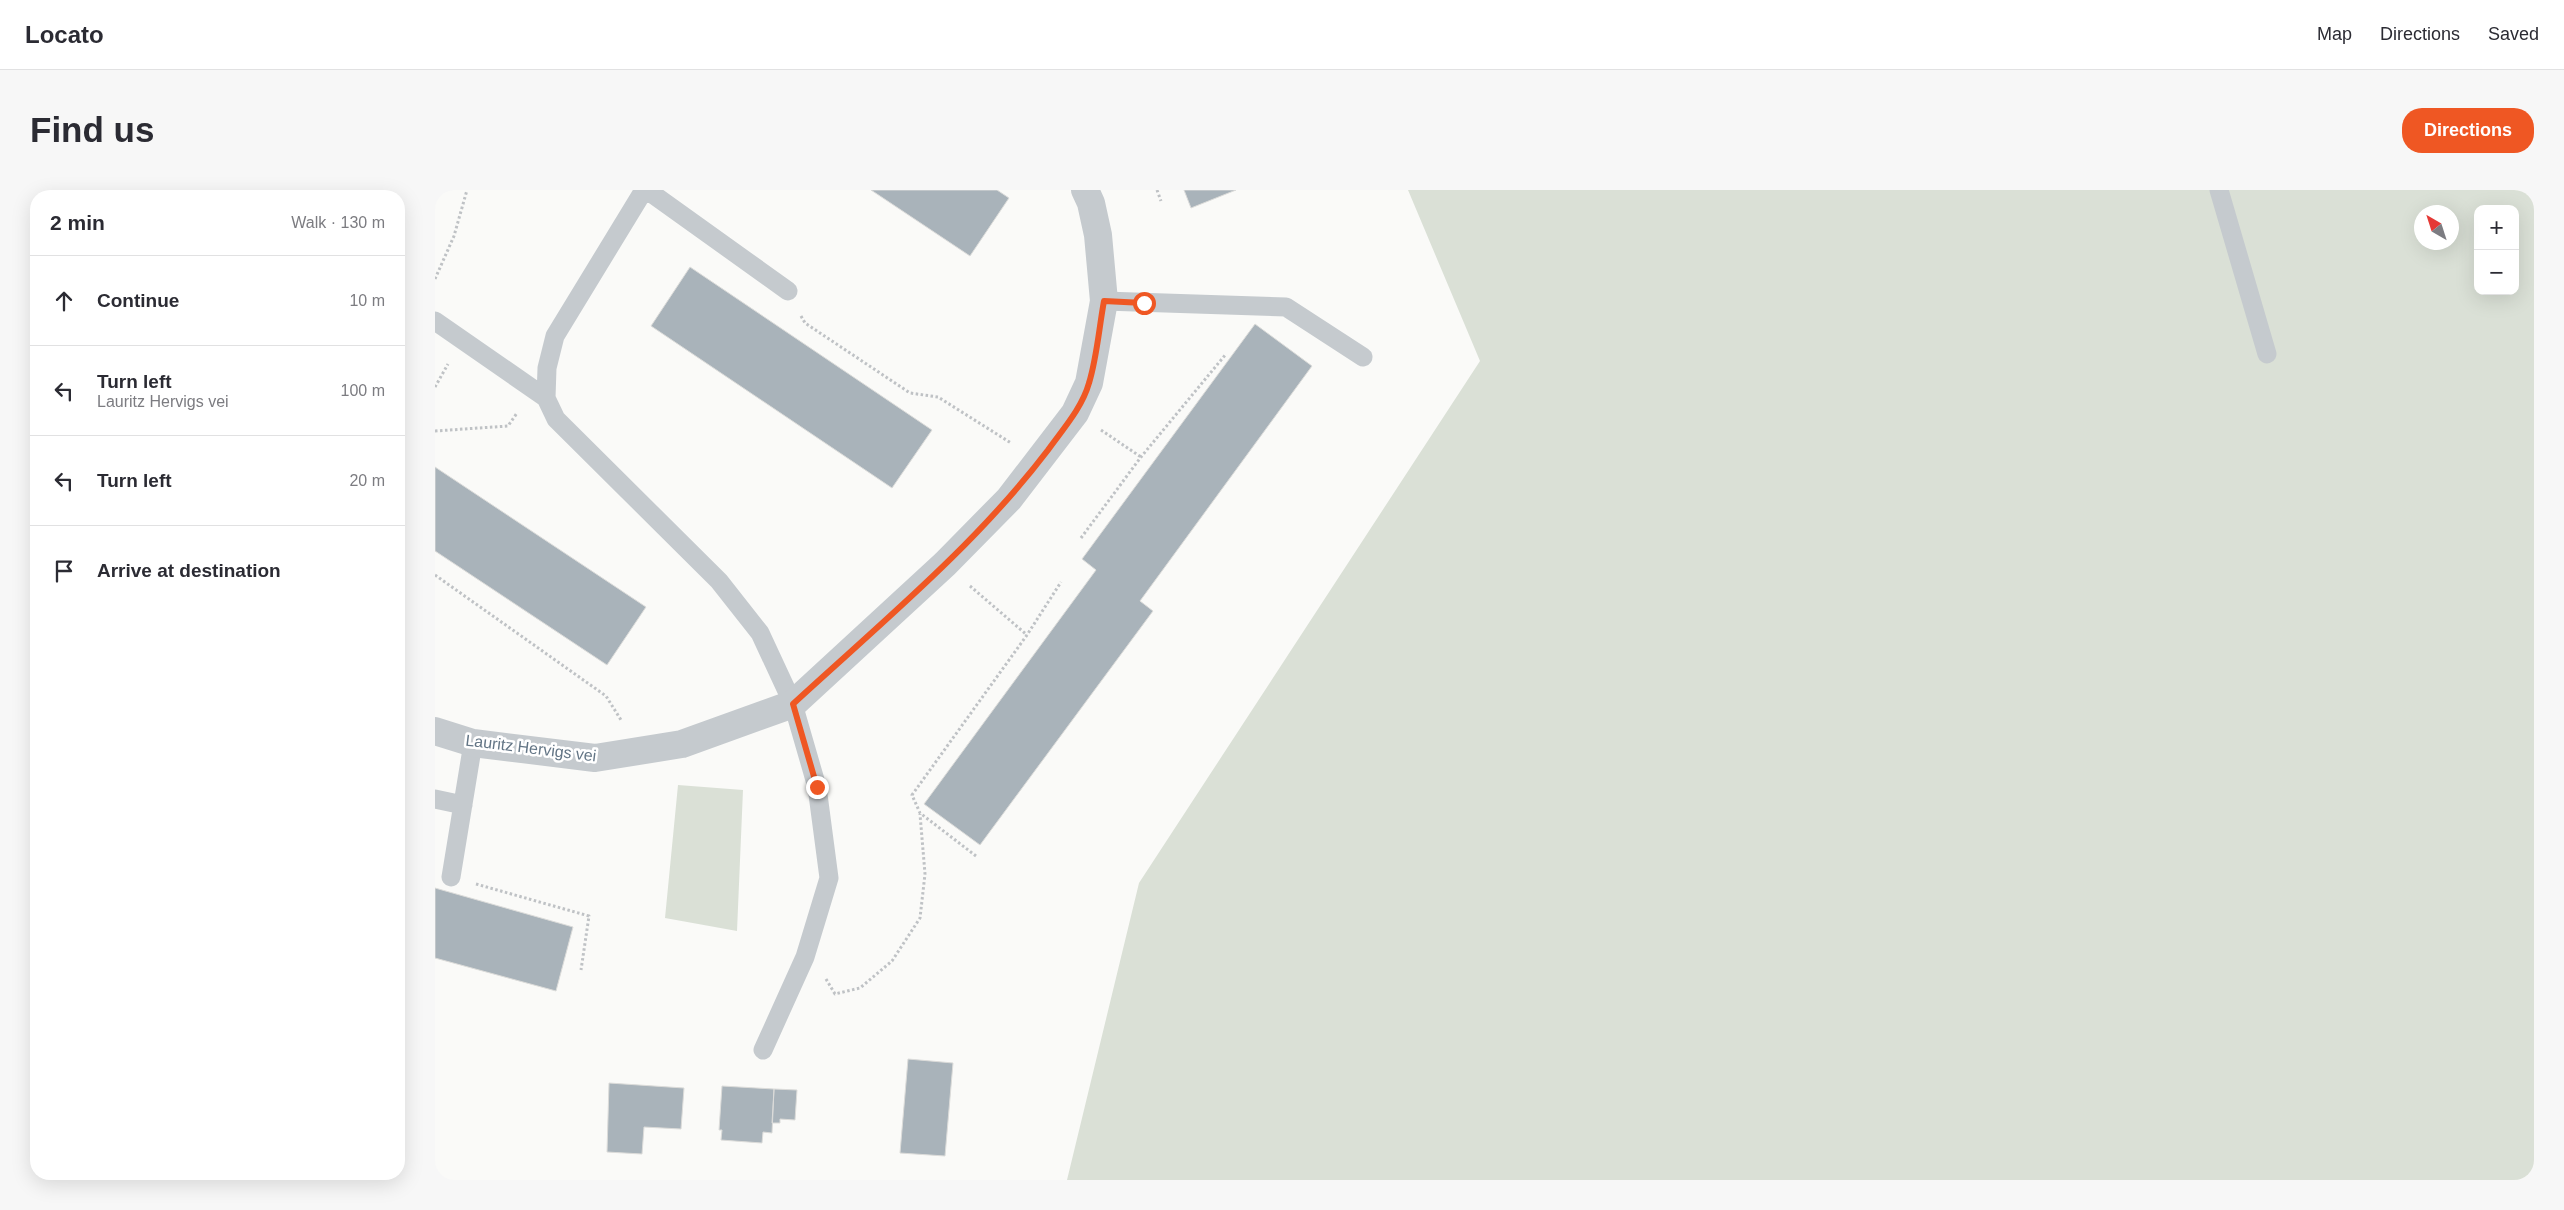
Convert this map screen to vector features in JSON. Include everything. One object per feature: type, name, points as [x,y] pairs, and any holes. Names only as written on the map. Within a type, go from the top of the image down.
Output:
[{"type":"street","name":"Lauritz Hervigs vei","points":[[435,731],[473,744],[595,758],[682,744],[793,704],[945,564],[1009,499],[1075,413],[1089,383],[1104,301],[1098,235],[1091,204],[1085,190]]},
{"type":"lane","points":[[540,394],[555,336],[646,190],[789,291]]},
{"type":"lane","points":[[2219,190],[2267,354]]},
{"type":"lane","points":[[1104,301],[1286,307],[1363,358]]},
{"type":"lane","points":[[435,321],[540,394],[556,419],[719,582],[760,633],[793,704],[817,787],[829,878],[805,957],[763,1050]]},
{"type":"lane","points":[[451,877],[473,744]]},
{"type":"lane","points":[[435,799],[463,805]]},
{"type":"path","points":[[435,279],[454,236],[467,190]]},
{"type":"path","points":[[1157,190],[1161,201]]},
{"type":"path","points":[[789,291],[805,323],[910,393],[938,397],[1040,460]]},
{"type":"path","points":[[1081,538],[1141,457],[1226,354]]},
{"type":"path","points":[[435,431],[508,426],[540,394]]},
{"type":"path","points":[[1075,413],[1141,457]]},
{"type":"path","points":[[945,564],[1027,635]]},
{"type":"path","points":[[435,575],[606,696],[639,751]]},
{"type":"path","points":[[805,957],[825,977],[835,994],[859,988],[892,961],[920,918],[925,874],[920,813],[912,794],[1027,635],[1061,582]]},
{"type":"path","points":[[920,813],[976,856]]},
{"type":"path","points":[[451,877],[589,916],[581,970]]},
{"type":"shaded area","points":[[1408,190],[2534,190],[2534,1180],[1067,1180],[1139,883],[1480,361]]},
{"type":"shaded area","points":[[678,785],[743,790],[737,931],[665,918]]},
{"type":"building","points":[[871,190],[997,190],[1009,198],[970,256]]},
{"type":"building","points":[[1184,190],[1236,190],[1191,208]]},
{"type":"building","points":[[690,267],[932,430],[892,488],[651,326]]},
{"type":"building","points":[[1255,324],[1312,366],[1140,601],[1153,611],[980,845],[924,804],[1096,570],[1082,559]]},
{"type":"building","points":[[435,467],[646,607],[607,665],[435,551]]},
{"type":"building","points":[[435,888],[573,927],[556,991],[435,958]]},
{"type":"building","points":[[908,1059],[953,1063],[945,1156],[900,1153]]},
{"type":"building","points":[[609,1083],[684,1088],[681,1129],[644,1127],[642,1154],[607,1152]]},
{"type":"building","points":[[722,1086],[774,1089],[772,1133],[763,1132],[762,1143],[721,1140],[722,1130],[719,1130]]},
{"type":"building","points":[[774,1089],[797,1090],[795,1120],[780,1119],[780,1123],[772,1123]]},
{"type":"route","points":[[817,787],[793,704],[945,564],[1009,499],[1040,460],[1075,413],[1089,383],[1104,301],[1144,303]]}]
